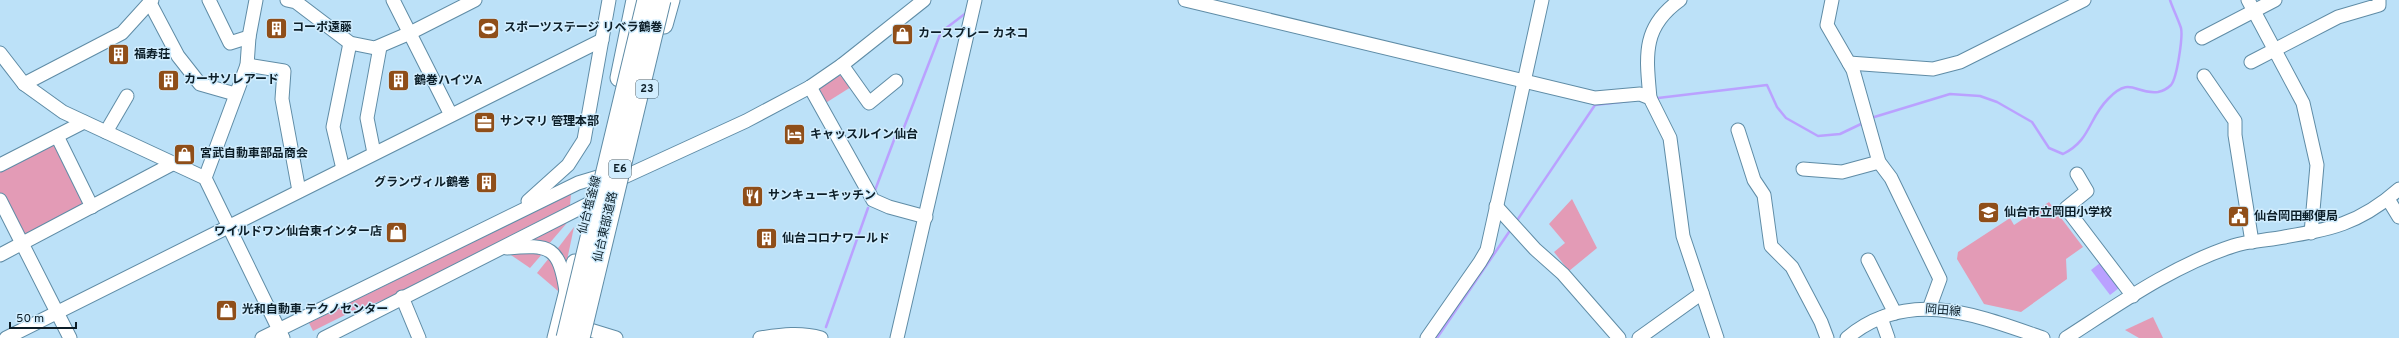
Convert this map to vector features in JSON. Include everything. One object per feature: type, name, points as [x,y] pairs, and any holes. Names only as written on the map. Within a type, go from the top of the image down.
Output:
[{"type":"highway","name":"仙台東部道路","points":[[566,338],[647,0]]},
{"type":"highway","name":"仙台東部道路","points":[[586,335],[660,0]]},
{"type":"main road","name":"仙台塩釜線","points":[[556,338],[598,177],[636,0]]},
{"type":"main road","name":"23","points":[[586,335],[624,177],[671,0]]},
{"type":"street","points":[[209,0],[230,43],[249,37]]},
{"type":"street","points":[[205,178],[235,94],[248,65],[249,37],[256,0]]},
{"type":"street","points":[[287,0],[296,2],[350,43],[380,47],[475,0]]},
{"type":"street","points":[[393,0],[451,115]]},
{"type":"street","points":[[518,211],[568,165],[584,140],[609,0]]},
{"type":"street","points":[[324,338],[402,297],[592,202],[624,177],[746,121],[810,87],[842,65],[924,0]]},
{"type":"street","points":[[898,338],[975,0]]},
{"type":"street","points":[[1185,0],[1595,98],[1640,94],[1650,98]]},
{"type":"street","points":[[1426,338],[1480,262],[1486,250],[1542,0]]},
{"type":"street","points":[[1680,0],[1667,9],[1655,22],[1648,43],[1650,98],[1670,138],[1683,236],[1717,338]]},
{"type":"street","points":[[1832,0],[1827,25],[1849,63],[1879,162],[1891,178],[1940,279],[1929,309]]},
{"type":"street","points":[[1849,63],[1933,69],[1960,62],[2084,0]]},
{"type":"street","points":[[2202,38],[2251,5],[2275,0]]},
{"type":"street","points":[[2252,62],[2338,17],[2379,5],[2379,0]]},
{"type":"street","points":[[24,84],[122,33],[151,1],[178,56],[200,84],[235,94]]},
{"type":"street","points":[[2251,5],[2303,103],[2317,165],[2311,233]]},
{"type":"street","points":[[6,338],[602,40]]},
{"type":"street","points":[[343,169],[333,126],[350,43]]},
{"type":"street","points":[[374,153],[367,118],[380,47]]},
{"type":"street","points":[[0,53],[24,84],[63,112],[205,178],[281,334]]},
{"type":"street","points":[[248,65],[284,71],[282,99],[299,191]]},
{"type":"street","points":[[842,65],[869,103],[896,81]]},
{"type":"street","points":[[2204,76],[2235,121],[2235,135],[2252,242]]},
{"type":"street","points":[[810,87],[873,200],[889,208],[926,217]]},
{"type":"street","points":[[106,132],[127,96]]},
{"type":"street","points":[[0,165],[84,122]]},
{"type":"street","points":[[1738,130],[1754,180],[1764,195],[1771,246],[1792,267],[1822,322],[1827,338]]},
{"type":"street","points":[[57,136],[92,206]]},
{"type":"street","points":[[1803,168],[1842,172],[1879,162]]},
{"type":"street","points":[[0,254],[174,163]]},
{"type":"street","points":[[2077,174],[2087,191],[2066,208],[2133,296]]},
{"type":"street","points":[[262,338],[281,334],[518,211],[578,183],[598,177],[624,177]]},
{"type":"street","points":[[2066,338],[2188,263],[2234,246],[2311,233],[2352,222],[2388,199],[2399,189]]},
{"type":"street","points":[[2388,199],[2399,217]]},
{"type":"street","points":[[0,200],[70,338]]},
{"type":"street","points":[[1496,206],[1535,249],[1563,274],[1619,338]]},
{"type":"street","points":[[499,249],[533,246],[554,254],[562,265],[566,295]]},
{"type":"street","points":[[1868,260],[1895,313]]},
{"type":"street","points":[[1639,338],[1702,293]]},
{"type":"street","points":[[402,297],[419,338]]},
{"type":"street","name":"岡田線","points":[[1847,338],[1880,318],[1895,313],[1929,309],[1951,310],[1978,316],[2043,338]]},
{"type":"street","points":[[1880,318],[1888,338]]},
{"type":"street","points":[[760,338],[789,334],[810,335],[821,338]]},
{"type":"street","points":[[586,335],[616,338]]},
{"type":"shaded area","points":[[837,76],[844,76],[851,87],[824,104],[818,94],[819,87]]},
{"type":"shaded area","points":[[57,136],[92,207],[23,243],[0,200],[0,165]]},
{"type":"shaded area","points":[[571,194],[570,205],[388,298],[351,312],[313,331],[309,323]]},
{"type":"shaded area","points":[[1572,199],[1597,248],[1569,271],[1554,252],[1565,243],[1549,224]]},
{"type":"shaded area","points":[[2049,202],[2083,247],[2066,259],[2067,279],[2021,312],[1984,304],[1957,259],[1958,252],[2010,218],[2014,225]]},
{"type":"shaded area","points":[[568,219],[566,224],[548,245],[524,240]]},
{"type":"shaded area","points":[[574,227],[566,265],[555,252]]},
{"type":"shaded area","points":[[508,253],[543,253],[530,268]]},
{"type":"shaded area","points":[[549,258],[558,273],[558,291],[537,273]]},
{"type":"shaded area","points":[[2100,263],[2119,288],[2110,295],[2091,270]]},
{"type":"shaded area","points":[[2153,317],[2163,338],[2139,338],[2125,330]]},
{"type":"waterway","points":[[1871,118],[1950,94],[1980,96],[1997,102],[2032,122],[2049,148],[2063,154],[2079,142],[2101,107],[2108,99],[2122,88],[2128,87],[2144,91],[2158,92],[2165,90],[2171,85],[2177,66],[2181,28],[2170,0]]},
{"type":"waterway","points":[[874,193],[897,132],[903,130],[941,32],[966,13]]},
{"type":"waterway","points":[[1658,98],[1767,85],[1777,107],[1786,118],[1818,136],[1840,134],[1861,124]]},
{"type":"waterway","points":[[1518,219],[1595,105],[1629,101]]},
{"type":"waterway","points":[[826,327],[868,208]]},
{"type":"waterway","points":[[1437,338],[1509,232]]},
{"type":"place","name":"コーポ遠藤","points":[[276,28]]},
{"type":"place","name":"スポーツステージ リベラ鶴巻","points":[[488,28]]},
{"type":"place","name":"カースプレー カネコ","points":[[903,34]]},
{"type":"place","name":"福寿荘","points":[[118,55]]},
{"type":"place","name":"カーサソレアード","points":[[168,80]]},
{"type":"place","name":"鶴巻ハイツA","points":[[399,81]]},
{"type":"place","name":"サンマリ 管理本部","points":[[484,122]]},
{"type":"place","name":"キャッスルイン仙台","points":[[795,135]]},
{"type":"place","name":"宮武自動車部品商会","points":[[184,154]]},
{"type":"place","name":"グランヴィル鶴巻","points":[[486,183]]},
{"type":"place","name":"サンキューキッチン","points":[[753,196]]},
{"type":"place","name":"仙台市立岡田小学校","points":[[1988,213]]},
{"type":"place","name":"仙台岡田郵便局","points":[[2239,217]]},
{"type":"place","name":"ワイルドワン仙台東インター店","points":[[397,232]]},
{"type":"place","name":"仙台コロナワールド","points":[[766,239]]},
{"type":"place","name":"光和自動車 テクノセンター","points":[[227,310]]}]
